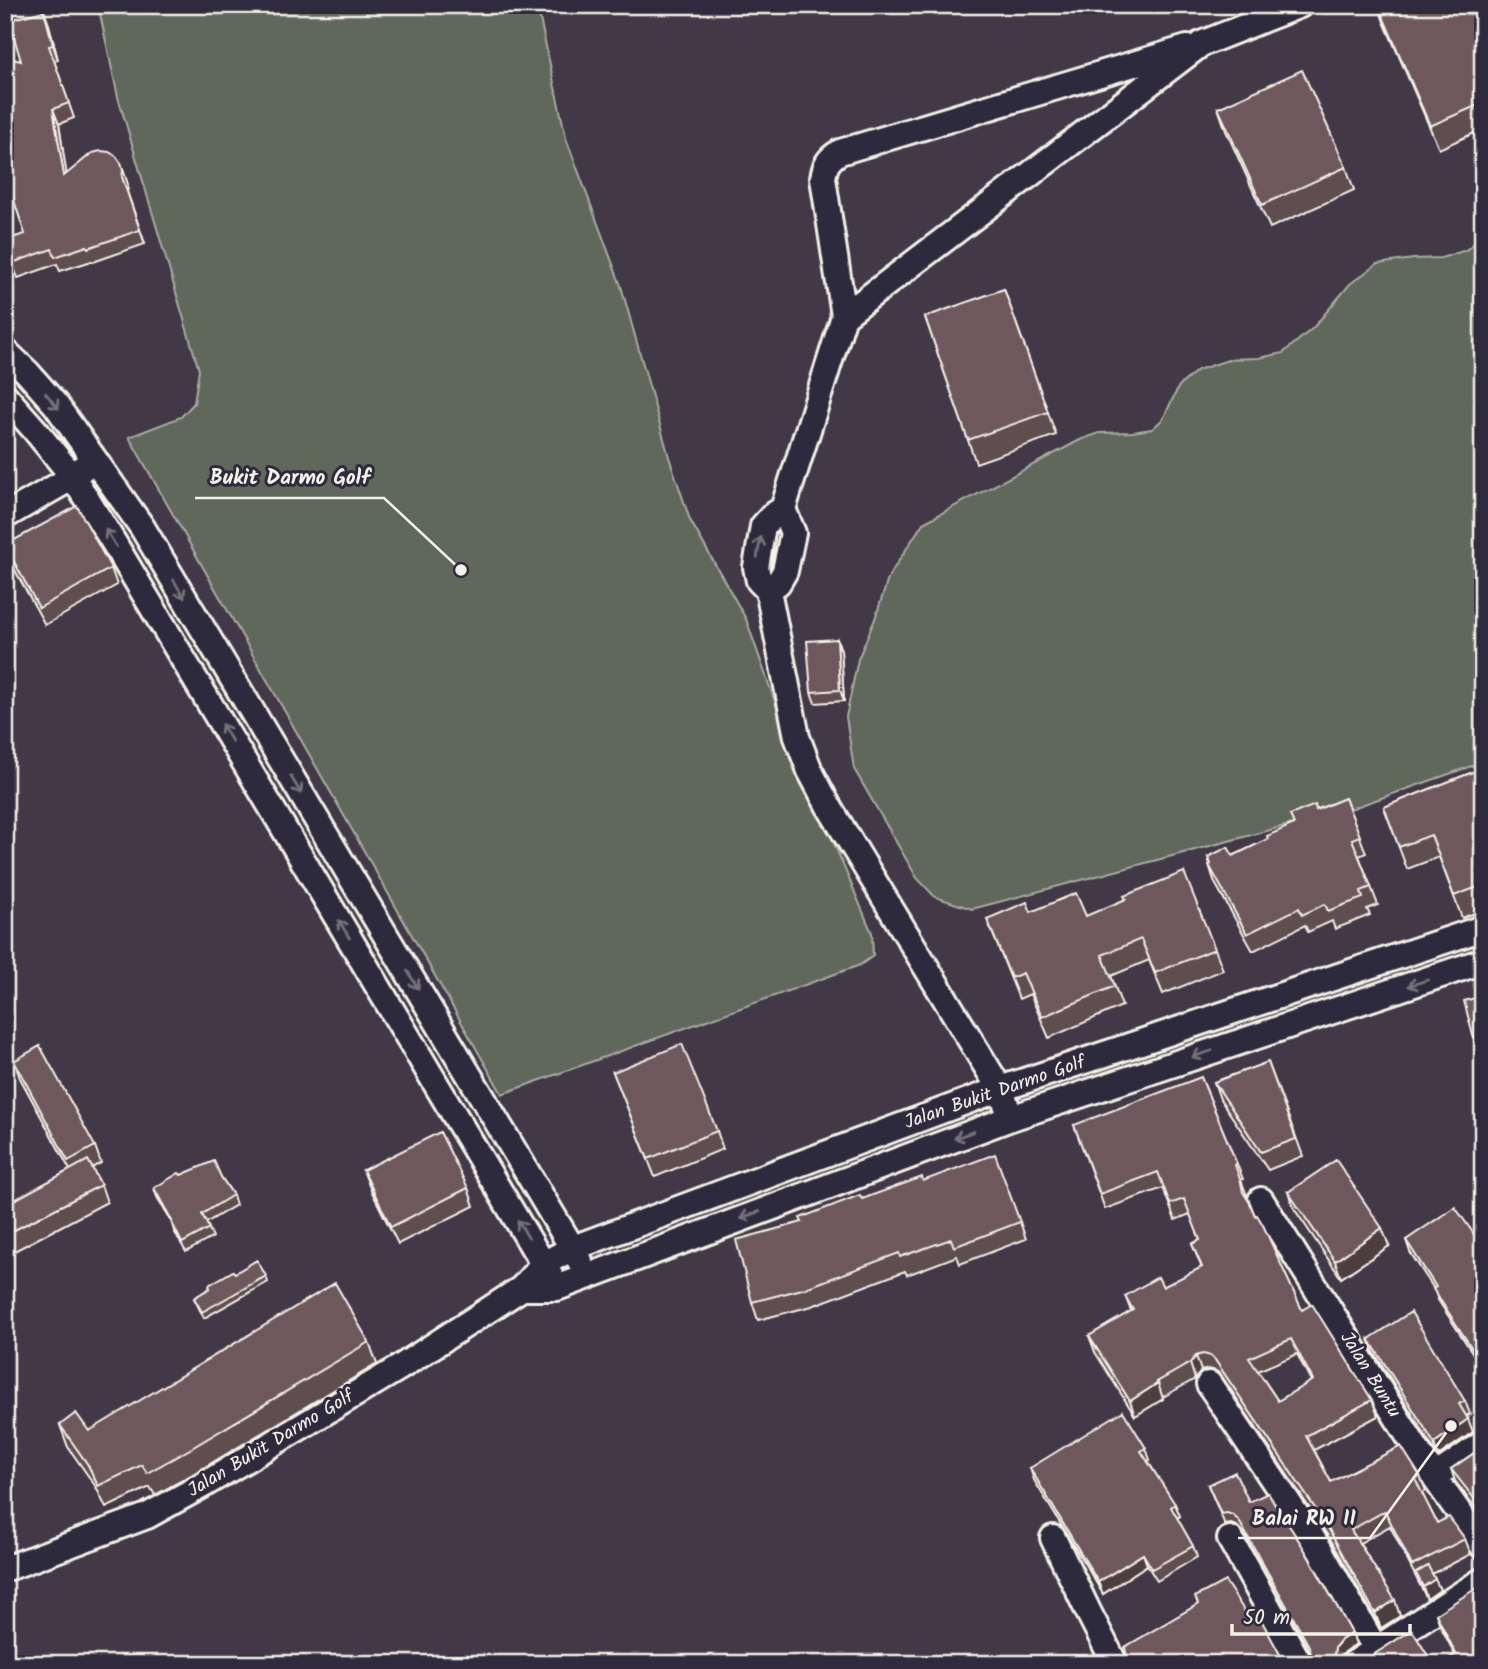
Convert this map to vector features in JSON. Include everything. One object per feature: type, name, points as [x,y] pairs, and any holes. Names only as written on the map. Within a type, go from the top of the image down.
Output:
[{"type":"street","points":[[1011,1118],[1000,1089],[810,771],[797,737],[768,590],[759,580],[755,567],[763,526],[783,509],[844,316],[823,178],[825,165],[840,152],[1201,44],[1300,5]]},
{"type":"street","points":[[844,316],[1201,44]]},
{"type":"street","points":[[5,351],[56,405],[142,527],[573,1248],[587,1276]]},
{"type":"street","points":[[5,396],[73,477],[557,1288]]},
{"type":"street","points":[[5,516],[73,477],[95,459]]},
{"type":"street","name":"Jalan Bukit Darmo Golf","points":[[5,1569],[147,1516],[205,1484],[398,1368],[522,1288],[543,1264],[573,1248],[1000,1089],[1483,929]]},
{"type":"street","name":"Jalan Bukit Darmo Golf","points":[[522,1288],[557,1288],[1011,1118],[1483,961]]},
{"type":"street","name":"Jalan Buntu","points":[[1261,1200],[1434,1477],[1483,1546]]},
{"type":"street","points":[[1209,1384],[1320,1550],[1376,1648]]},
{"type":"street","points":[[1434,1477],[1483,1443]]},
{"type":"street","points":[[1053,1538],[1115,1664]]},
{"type":"street","points":[[1230,1539],[1300,1664]]},
{"type":"street","points":[[1353,1664],[1483,1580]]},
{"type":"shaded area","points":[[98,5],[537,5],[566,138],[621,286],[669,457],[690,520],[746,619],[780,716],[872,933],[873,956],[860,965],[502,1094],[129,437],[181,417],[194,403],[199,370],[118,97]]},
{"type":"shaded area","points":[[1483,235],[1483,762],[1353,808],[972,909],[935,897],[917,878],[854,769],[846,717],[858,659],[889,576],[923,523],[1080,440],[1099,433],[1152,429],[1163,419],[1179,386],[1198,370],[1231,359],[1259,358],[1283,353],[1313,328],[1350,284],[1377,264],[1441,258],[1466,250]]},
{"type":"building","points":[[1378,5],[1469,5],[1483,36],[1483,103],[1430,126]]},
{"type":"building","points":[[44,11],[53,45],[49,46],[69,103],[53,109],[64,176],[92,153],[109,152],[116,156],[121,163],[122,177],[140,230],[55,257],[52,249],[12,263],[5,240],[25,234],[8,182],[5,182],[5,57],[21,61],[9,20]]},
{"type":"building","points":[[1302,70],[1346,167],[1262,205],[1218,108]]},
{"type":"building","points":[[1004,289],[1048,412],[968,440],[925,317]]},
{"type":"building","points":[[77,506],[111,568],[39,608],[5,545]]},
{"type":"building","points":[[837,639],[840,690],[811,692],[807,641]]},
{"type":"building","points":[[1483,768],[1483,885],[1454,896],[1431,835],[1399,847],[1384,807]]},
{"type":"building","points":[[1345,798],[1360,836],[1352,839],[1371,887],[1361,891],[1363,898],[1328,911],[1325,904],[1302,915],[1299,908],[1247,934],[1209,865],[1211,864],[1208,857],[1228,847],[1233,856],[1294,824],[1290,815],[1315,805],[1316,810]]},
{"type":"building","points":[[1184,872],[1215,949],[1155,973],[1141,939],[1102,955],[1115,986],[1042,1017],[1023,973],[1011,978],[987,919],[1027,902],[1031,912],[1076,893],[1086,916],[1126,899],[1124,896]]},
{"type":"building","points":[[1483,996],[1483,1057],[1479,1058],[1464,1001]]},
{"type":"building","points":[[682,1044],[717,1131],[648,1159],[613,1072]]},
{"type":"building","points":[[40,1046],[95,1146],[68,1161],[14,1061]]},
{"type":"building","points":[[1268,1062],[1296,1139],[1261,1152],[1214,1082]]},
{"type":"building","points":[[1201,1077],[1237,1164],[1235,1165],[1243,1192],[1255,1216],[1257,1215],[1263,1225],[1302,1310],[1312,1304],[1372,1400],[1306,1436],[1331,1482],[1401,1446],[1420,1476],[1415,1479],[1437,1523],[1449,1517],[1465,1539],[1412,1566],[1385,1511],[1351,1530],[1395,1600],[1375,1613],[1327,1526],[1211,1356],[1196,1356],[1190,1363],[1130,1401],[1089,1336],[1133,1310],[1125,1296],[1158,1277],[1163,1287],[1202,1267],[1192,1244],[1200,1240],[1184,1199],[1170,1204],[1158,1172],[1100,1194],[1074,1125]],"holes":[[[1291,1339],[1313,1380],[1278,1401],[1249,1358]]]},
{"type":"building","points":[[440,1132],[468,1188],[391,1227],[363,1170]]},
{"type":"building","points":[[995,1154],[1020,1222],[954,1247],[951,1239],[900,1257],[899,1253],[806,1288],[752,1302],[736,1240],[802,1222],[800,1218],[860,1195],[862,1199],[922,1177],[923,1181]]},
{"type":"building","points":[[88,1160],[101,1185],[5,1235],[5,1205]]},
{"type":"building","points":[[1336,1160],[1382,1228],[1335,1261],[1288,1192]]},
{"type":"building","points":[[214,1161],[233,1195],[202,1214],[209,1228],[182,1243],[154,1188],[179,1173],[181,1175]]},
{"type":"building","points":[[1455,1207],[1476,1237],[1483,1233],[1483,1365],[1433,1289],[1436,1287],[1406,1240]]},
{"type":"building","points":[[257,1260],[266,1276],[202,1312],[194,1298],[210,1288],[209,1285]]},
{"type":"building","points":[[335,1283],[369,1342],[147,1473],[142,1465],[98,1486],[88,1465],[60,1425],[76,1413],[89,1431]]},
{"type":"building","points":[[1411,1312],[1465,1401],[1459,1404],[1468,1419],[1434,1443],[1369,1339]]},
{"type":"building","points":[[1123,1411],[1146,1448],[1141,1451],[1175,1504],[1171,1507],[1193,1546],[1152,1569],[1143,1554],[1098,1582],[1030,1468]]},
{"type":"building","points":[[1483,1447],[1483,1515],[1478,1507],[1480,1506],[1451,1469]]},
{"type":"building","points":[[1235,1472],[1249,1502],[1268,1493],[1303,1547],[1352,1633],[1335,1647],[1334,1654],[1339,1664],[1305,1664],[1311,1654],[1309,1646],[1239,1521],[1233,1515],[1221,1514],[1208,1485]]},
{"type":"building","points":[[1428,1566],[1435,1579],[1423,1587],[1416,1573]]},
{"type":"building","points":[[1225,1581],[1251,1621],[1259,1616],[1286,1664],[1132,1664],[1125,1647],[1198,1604],[1195,1597]]},
{"type":"building","points":[[1483,1584],[1483,1664],[1439,1664],[1456,1654],[1436,1614]]},
{"type":"building","points":[[1412,1630],[1433,1664],[1359,1664]]},
{"type":"place","name":"Bukit Darmo Golf","points":[[461,570]]},
{"type":"place","name":"Balai RW II","points":[[1451,1426]]}]
